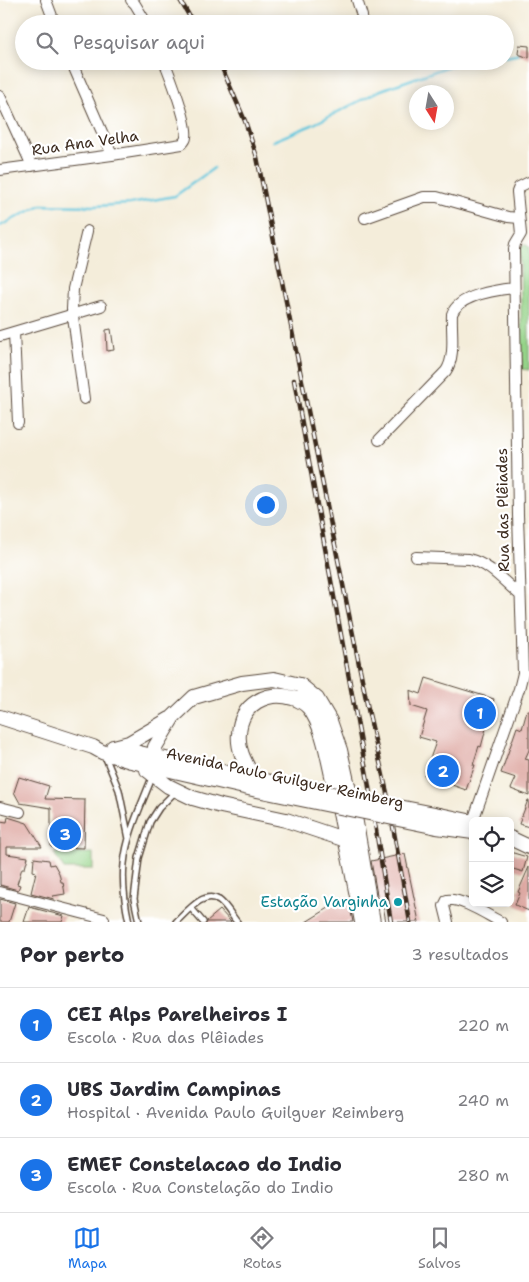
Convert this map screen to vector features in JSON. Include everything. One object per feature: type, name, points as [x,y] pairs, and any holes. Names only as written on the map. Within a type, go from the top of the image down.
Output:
[{"type":"street","points":[[46,0],[52,15]]},
{"type":"street","points":[[131,0],[142,15]]},
{"type":"street","points":[[357,0],[362,15]]},
{"type":"street","points":[[75,70],[112,156]]},
{"type":"street","name":"Rua Ana Velha","points":[[0,170],[112,156],[182,144],[185,140],[186,130],[178,97],[168,70]]},
{"type":"street","points":[[0,96],[32,166]]},
{"type":"street","name":"Rua das Plêiades","points":[[475,817],[519,689],[522,673],[514,249],[515,244],[525,238],[518,218],[516,192],[519,187],[529,182]]},
{"type":"street","points":[[365,218],[412,200],[430,196],[518,218]]},
{"type":"street","points":[[84,399],[73,314],[73,289],[87,230]]},
{"type":"street","points":[[379,440],[450,366],[455,308],[466,300],[480,294],[514,288]]},
{"type":"street","points":[[0,336],[102,306]]},
{"type":"street","points":[[14,332],[18,423]]},
{"type":"street","points":[[416,557],[478,561],[520,595]]},
{"type":"street","points":[[522,673],[529,664]]},
{"type":"street","points":[[104,749],[129,743],[173,717],[194,697],[242,683],[274,679],[300,685],[317,699],[330,721],[340,750],[355,817],[373,922]]},
{"type":"street","points":[[258,783],[242,756],[239,745],[241,718],[255,701],[268,696],[285,696],[300,700],[309,707],[315,717],[322,737],[346,840],[362,922]]},
{"type":"street","name":"Avenida Paulo Guilguer Reimberg","points":[[0,717],[154,766]]},
{"type":"street","points":[[173,717],[155,747],[154,766],[168,786],[193,798],[220,806],[286,820],[346,840]]},
{"type":"street","name":"Avenida Paulo Guilguer Reimberg","points":[[104,749],[136,762],[154,766],[258,783],[469,826]]},
{"type":"street","points":[[0,807],[20,812]]},
{"type":"street","points":[[514,840],[529,847]]},
{"type":"street","points":[[0,892],[104,919]]},
{"type":"street","points":[[448,922],[444,906],[446,902],[451,900],[458,901],[501,922]]},
{"type":"lane","points":[[104,749],[119,790],[129,839]]},
{"type":"lane","points":[[129,922],[124,889],[124,865],[129,839],[154,766]]},
{"type":"lane","points":[[139,922],[134,899],[139,858],[150,822],[159,808],[177,790]]},
{"type":"lane","points":[[176,922],[201,899],[210,897],[219,901],[237,922]]},
{"type":"lane","points":[[191,908],[203,922]]},
{"type":"lane","points":[[182,917],[186,922]]},
{"type":"green space","points":[[523,245],[529,247],[529,370],[522,369],[520,250]]},
{"type":"green space","points":[[54,853],[93,853],[93,869],[64,869]]},
{"type":"building","points":[[519,45],[529,46],[529,58],[518,54]]},
{"type":"building","points":[[111,329],[114,350],[107,351],[106,330]]},
{"type":"building","points":[[426,678],[494,699],[481,747],[479,746],[473,765],[475,765],[466,790],[424,775],[436,742],[419,737],[427,711],[411,706],[410,690],[421,694]]},
{"type":"building","points":[[527,711],[529,711],[529,750],[525,759],[529,760],[529,796],[511,789],[516,778],[501,773],[517,727],[522,729]]},
{"type":"building","points":[[19,777],[49,786],[45,799],[85,800],[84,848],[51,847],[51,808],[20,803],[14,792]]},
{"type":"building","points":[[529,800],[529,827],[519,824]]},
{"type":"building","points":[[8,817],[27,823],[42,847],[7,847],[7,854],[28,857],[17,884],[20,885],[18,890],[0,885],[0,821],[7,822]]},
{"type":"building","points":[[514,853],[527,857],[523,872],[514,869]]},
{"type":"building","points":[[405,854],[419,922],[386,922],[383,905],[379,906],[371,861]]},
{"type":"building","points":[[34,858],[49,860],[50,865],[54,864],[61,882],[63,882],[65,894],[53,896],[54,899],[31,893],[36,872],[33,871]]},
{"type":"building","points":[[529,867],[529,911],[515,905],[520,893],[518,892]]},
{"type":"building","points":[[0,899],[15,903],[9,922],[0,922]]},
{"type":"building","points":[[349,902],[353,922],[306,922],[332,906]]},
{"type":"building","points":[[29,907],[64,916],[62,922],[24,922]]},
{"type":"building","points":[[220,910],[231,922],[207,922],[207,921]]},
{"type":"waterway","points":[[514,54],[521,53]]},
{"type":"waterway","points":[[273,141],[312,125],[381,90],[438,70]]},
{"type":"waterway","points":[[0,226],[41,205],[95,206],[130,204],[175,196],[214,168]]},
{"type":"railway","points":[[180,0],[189,15]]},
{"type":"railway","points":[[223,70],[245,121],[257,157],[369,714],[387,793],[410,922]]},
{"type":"railway","points":[[294,380],[368,781],[391,922]]},
{"type":"place","name":"CEI Alps Parelheiros I","points":[[480,713]]},
{"type":"place","name":"UBS Jardim Campinas","points":[[443,771]]},
{"type":"place","name":"EMEF Constelacao do Indio","points":[[65,834]]},
{"type":"place","name":"Estação Varginha","points":[[398,902]]}]
